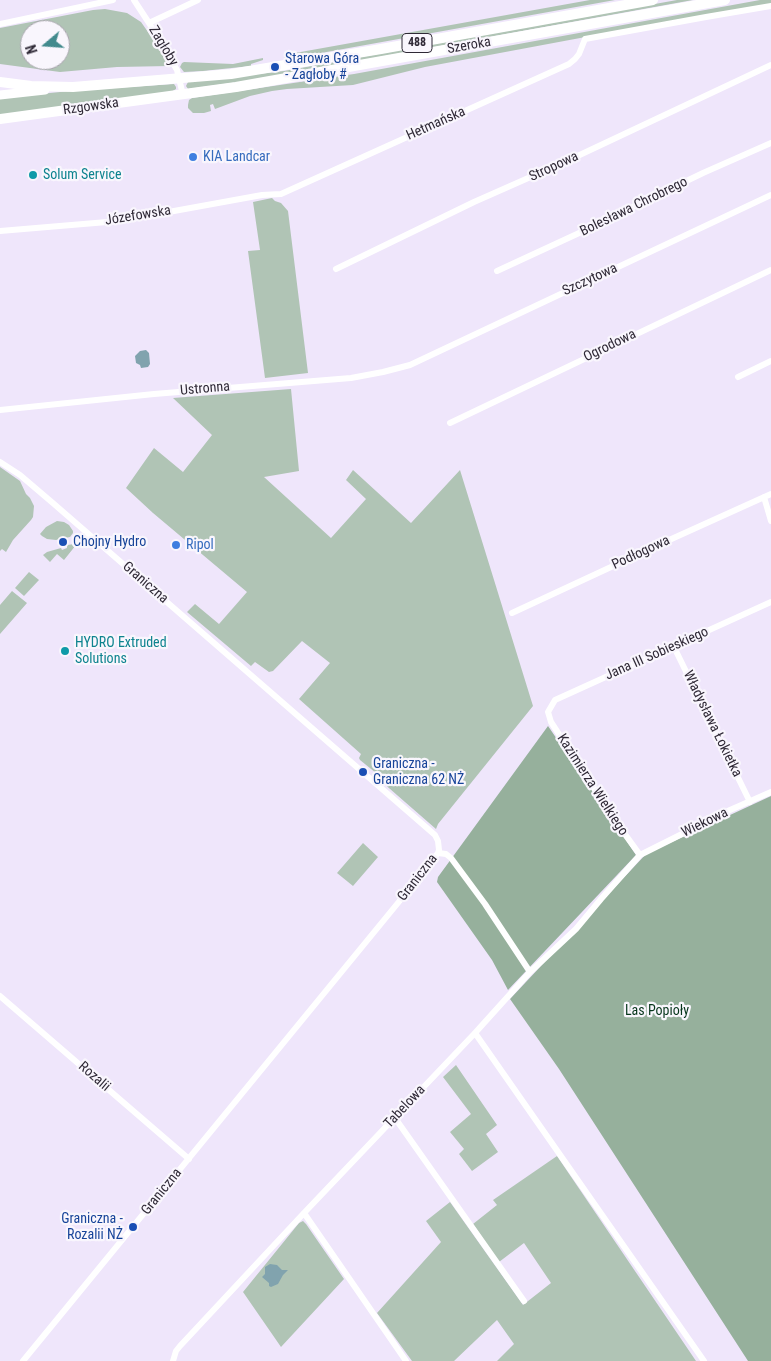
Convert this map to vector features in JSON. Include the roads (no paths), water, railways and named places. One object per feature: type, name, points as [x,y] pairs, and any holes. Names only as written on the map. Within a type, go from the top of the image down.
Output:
[{"type":"main road","name":"Szeroka","points":[[180,78],[231,74],[288,65],[653,0]]},
{"type":"main road","name":"Szeroka","points":[[183,95],[303,76],[725,0]]},
{"type":"main road","name":"Rzgowska","points":[[0,95],[180,78]]},
{"type":"main road","name":"488","points":[[0,82],[31,86],[72,87]]},
{"type":"main road","name":"Rzgowska","points":[[0,119],[183,95]]},
{"type":"street","points":[[0,24],[113,0]]},
{"type":"street","name":"Zagłoby","points":[[134,0],[177,70],[183,95]]},
{"type":"street","points":[[149,23],[198,0]]},
{"type":"street","name":"Hetmańska","points":[[274,195],[281,194],[335,171],[569,64],[578,54],[585,39],[771,6]]},
{"type":"street","name":"Stropowa","points":[[336,269],[474,202],[569,160],[771,64]]},
{"type":"street","name":"Bolesława Chrobrego","points":[[497,270],[771,143]]},
{"type":"street","name":"Józefowska","points":[[0,231],[118,220],[274,195]]},
{"type":"street","name":"Szczytowa","points":[[410,365],[771,195]]},
{"type":"street","name":"Ogrodowa","points":[[450,423],[771,270]]},
{"type":"street","points":[[738,377],[771,362]]},
{"type":"street","name":"Ustronna","points":[[0,410],[154,394],[351,378],[410,365]]},
{"type":"street","name":"Graniczna","points":[[0,462],[20,475],[54,504],[435,836],[439,846],[438,853],[23,1361]]},
{"type":"street","name":"Podłogowa","points":[[512,613],[771,494]]},
{"type":"street","points":[[764,497],[771,521]]},
{"type":"street","name":"Jana III Sobieskiego","points":[[548,712],[555,700],[771,602]]},
{"type":"street","name":"Władysława Łokietka","points":[[674,647],[750,802]]},
{"type":"street","name":"Kazimierza Wielkiego","points":[[548,712],[551,722],[614,819],[640,855]]},
{"type":"street","name":"Wiekowa","points":[[640,855],[730,810],[771,792]]},
{"type":"street","points":[[438,853],[446,854],[451,858],[485,904],[530,972]]},
{"type":"street","name":"Tabelowa","points":[[173,1361],[176,1351],[180,1346],[475,1033],[530,972],[576,929],[640,855]]},
{"type":"street","name":"Rozalii","points":[[0,996],[189,1159]]},
{"type":"street","points":[[475,1033],[704,1361]]},
{"type":"street","points":[[394,1118],[524,1300]]},
{"type":"street","points":[[304,1213],[406,1361]]},
{"type":"water","points":[[146,350],[149,353],[150,364],[148,367],[141,368],[136,363],[135,356],[140,351]]},
{"type":"water","points":[[270,1264],[277,1265],[282,1270],[288,1270],[278,1284],[271,1287],[262,1277],[265,1274],[265,1267]]},
{"type":"place","name":"Starowa Góra - Zagłoby #","points":[[275,67]]},
{"type":"place","name":"KIA Landcar","points":[[193,157]]},
{"type":"place","name":"Solum Service","points":[[33,175]]},
{"type":"place","name":"Chojny Hydro","points":[[63,542]]},
{"type":"place","name":"Ripol","points":[[176,545]]},
{"type":"place","name":"HYDRO Extruded Solutions","points":[[65,651]]},
{"type":"place","name":"Graniczna - Graniczna 62 NŻ","points":[[363,772]]},
{"type":"place","name":"Graniczna - Rozalii NŻ","points":[[133,1227]]},
{"type":"park label","name":"Las Popioły","points":[[657,1011]]}]
